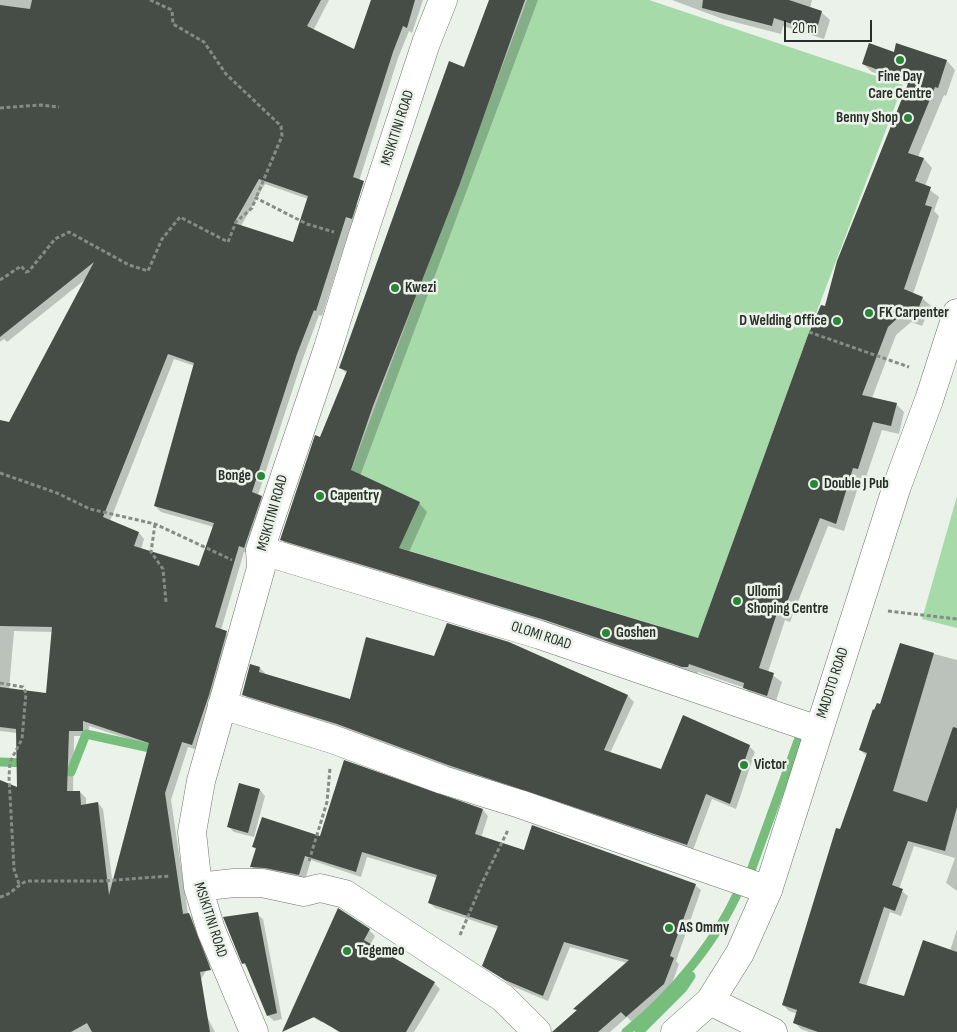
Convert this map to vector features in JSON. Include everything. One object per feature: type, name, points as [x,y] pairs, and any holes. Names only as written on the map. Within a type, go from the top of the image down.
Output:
[{"type":"street","name":"MSIKITINI ROAD","points":[[254,1032],[211,930],[197,880],[192,832],[201,781],[261,559],[361,241],[426,43],[443,0]]},
{"type":"street","name":"MADOTO ROAD","points":[[675,1032],[710,1001],[740,953],[768,890],[897,486],[957,313]]},
{"type":"street","name":"OLOMI ROAD","points":[[261,559],[540,636],[818,730]]},
{"type":"street","points":[[222,705],[332,739],[443,780],[520,804],[768,890]]},
{"type":"street","points":[[197,880],[262,883],[304,892],[320,888],[344,894],[503,998],[538,1032]]},
{"type":"street","points":[[710,1001],[773,1032]]},
{"type":"path","points":[[0,280],[20,266],[26,272],[29,270],[55,239],[70,232],[128,265],[148,270],[162,239],[180,217],[228,242],[236,222],[252,208],[282,136],[281,126],[226,74],[204,42],[173,24],[172,10],[150,0]]},
{"type":"path","points":[[0,108],[41,105],[58,107]]},
{"type":"path","points":[[256,198],[307,224],[361,241]]},
{"type":"path","points":[[808,332],[936,377]]},
{"type":"path","points":[[0,473],[57,493],[90,509],[155,524],[231,560],[261,559]]},
{"type":"path","points":[[155,524],[151,552],[163,569],[166,602]]},
{"type":"path","points":[[858,607],[957,619]]},
{"type":"path","points":[[0,683],[23,687],[26,692],[22,740],[10,762],[9,777],[14,869],[18,884]]},
{"type":"path","points":[[304,892],[310,857],[327,802],[332,739]]},
{"type":"path","points":[[449,964],[483,880],[520,804]]},
{"type":"path","points":[[0,898],[7,896],[18,884],[27,881],[197,880]]},
{"type":"green space","points":[[527,0],[649,0],[903,85],[809,332],[697,641],[659,626],[330,527]]},
{"type":"green space","points":[[957,496],[957,628],[922,619]]},
{"type":"building","points":[[32,0],[321,0],[307,26],[354,49],[371,0],[415,0],[407,28],[403,26],[393,52],[353,177],[364,181],[352,219],[346,217],[316,311],[314,310],[297,354],[252,492],[262,496],[244,548],[239,546],[215,627],[227,631],[209,695],[192,745],[182,742],[165,793],[183,914],[189,913],[211,970],[200,972],[210,1032],[92,1032],[87,1023],[71,1032],[0,1032],[0,780],[17,787],[16,729],[0,727],[0,687],[46,693],[52,627],[0,626],[0,420],[9,422],[94,262],[0,337],[0,5],[30,9]],"holes":[[[259,179],[308,196],[293,242],[234,223]],[[168,354],[194,363],[154,506],[214,523],[199,566],[134,546],[139,532],[103,517]],[[83,721],[149,743],[109,895],[98,802],[81,805],[80,791],[67,791],[69,731],[83,731]]]},
{"type":"building","points":[[489,0],[525,0],[459,186],[373,406],[351,470],[420,502],[399,548],[698,638],[808,335],[821,305],[825,306],[837,261],[909,81],[862,64],[869,43],[894,52],[896,43],[947,60],[938,88],[935,87],[908,153],[924,158],[915,181],[931,187],[925,205],[932,207],[904,289],[923,297],[914,319],[902,314],[888,327],[862,395],[897,403],[891,426],[873,422],[858,469],[853,468],[836,524],[820,518],[782,615],[777,613],[759,668],[774,673],[767,696],[743,688],[744,683],[689,664],[688,667],[682,667],[545,620],[280,540],[315,435],[320,437],[347,371],[339,368],[449,61],[464,67]]},
{"type":"building","points":[[703,0],[789,0],[822,11],[816,32],[774,18],[772,26],[702,8]]},
{"type":"building","points":[[447,623],[509,642],[628,695],[604,750],[661,769],[683,715],[750,745],[730,804],[706,794],[687,845],[448,765],[337,724],[242,695],[250,664],[260,667],[259,672],[350,699],[366,637],[434,656]]},
{"type":"building","points":[[900,643],[934,653],[893,791],[927,802],[953,727],[957,728],[957,807],[945,851],[908,841],[892,885],[903,889],[895,911],[884,907],[859,983],[904,996],[923,940],[957,952],[957,1032],[818,1032],[793,1023],[797,1010],[782,1005],[836,828],[840,829],[867,753],[859,750],[873,709],[877,703],[880,704]]},
{"type":"building","points":[[344,760],[483,809],[475,834],[524,850],[532,825],[696,884],[670,956],[674,958],[664,984],[626,1017],[621,1012],[598,1032],[552,1032],[577,1010],[573,1009],[629,960],[564,942],[543,996],[505,980],[482,966],[498,926],[428,903],[437,875],[362,852],[356,872],[305,856],[299,875],[250,867],[256,848],[252,847],[262,817],[320,836]]},
{"type":"building","points":[[239,783],[260,789],[248,833],[227,827]]},
{"type":"building","name":"Tegemeo","points":[[338,908],[370,929],[364,940],[435,982],[406,1032],[340,1032],[314,1017],[282,1032]]},
{"type":"building","points":[[258,912],[277,1013],[267,1016],[245,963],[242,964],[223,917]]},
{"type":"waterway","points":[[749,876],[799,738],[801,727]]},
{"type":"waterway","points":[[57,768],[71,772],[86,734],[159,750]]},
{"type":"waterway","points":[[0,762],[27,763]]},
{"type":"waterway","points":[[626,1032],[661,1001],[708,945],[721,925],[742,883]]},
{"type":"waterway","points":[[639,1032],[683,988],[691,976]]},
{"type":"place","name":"Fine Day Care Centre","points":[[900,60]]},
{"type":"place","name":"Benny Shop","points":[[908,118]]},
{"type":"place","name":"Kwezi","points":[[395,288]]},
{"type":"place","name":"FK Carpenter","points":[[869,313]]},
{"type":"place","name":"D Welding Office","points":[[837,321]]},
{"type":"place","name":"Bonge","points":[[261,476]]},
{"type":"place","name":"Double J Pub","points":[[814,484]]},
{"type":"place","name":"Capentry","points":[[320,496]]},
{"type":"place","name":"Ullomi Shoping Centre","points":[[737,601]]},
{"type":"place","name":"Goshen","points":[[606,633]]},
{"type":"place","name":"Victor","points":[[744,765]]},
{"type":"place","name":"AS Ommy","points":[[669,928]]},
{"type":"place","name":"Tegemeo","points":[[347,951]]}]
